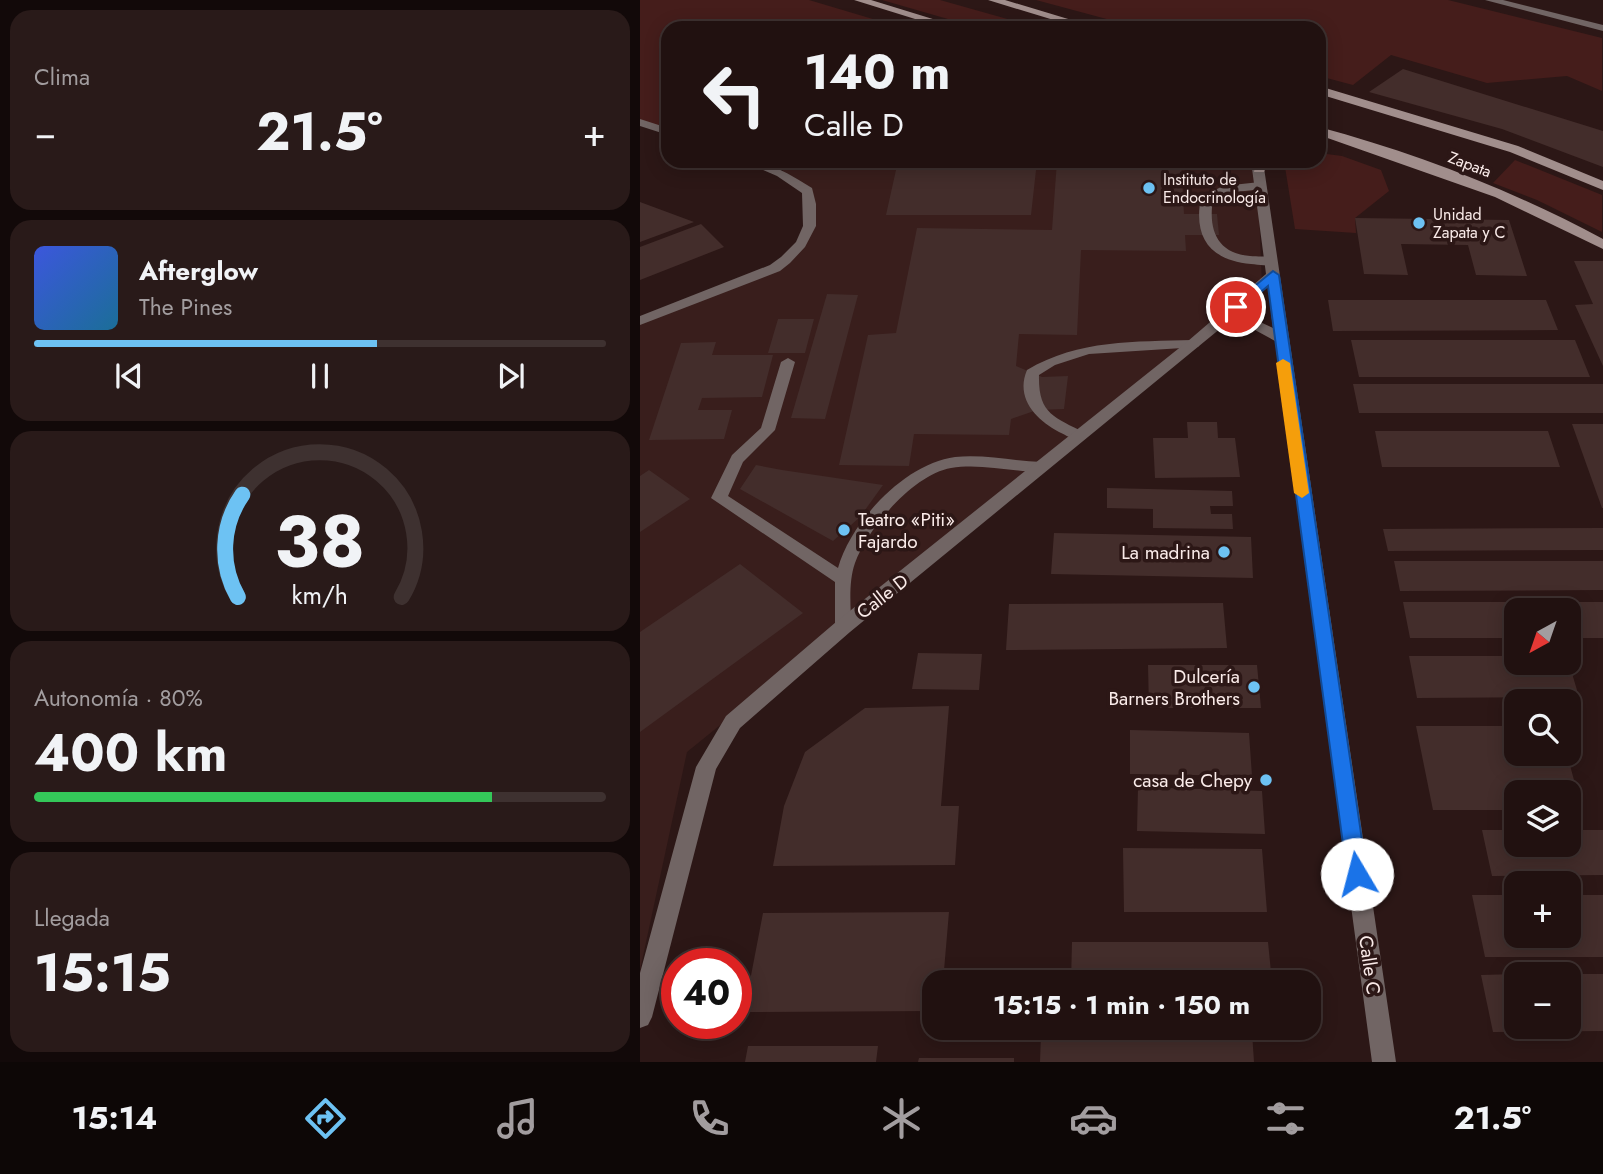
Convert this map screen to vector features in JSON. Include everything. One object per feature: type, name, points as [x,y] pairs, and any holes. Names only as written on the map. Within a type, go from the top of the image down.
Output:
[{"type":"main road","points":[[859,0],[932,21]]},
{"type":"main road","points":[[993,0],[1067,21]]},
{"type":"main road","name":"Zapata","points":[[1326,92],[1489,141],[1602,186]]},
{"type":"main road","name":"Zapata","points":[[1326,135],[1455,177],[1523,204],[1602,245]]},
{"type":"street","points":[[1489,0],[1602,28]]},
{"type":"street","name":"Calle C","points":[[1259,168],[1279,337],[1384,1062]]},
{"type":"street","name":"Calle D","points":[[640,1017],[706,767],[717,744],[749,706],[1193,344],[1272,268]]},
{"type":"street","points":[[1217,323],[1258,326],[1279,337]]},
{"type":"lane","points":[[640,122],[661,129]]},
{"type":"lane","points":[[640,321],[775,268],[793,256],[804,240],[813,213],[808,191],[766,168]]},
{"type":"lane","points":[[1260,186],[1223,190],[1207,197],[1206,236],[1211,245],[1228,255],[1272,268]]},
{"type":"lane","points":[[1080,436],[1041,415],[1030,396],[1032,373],[1049,361],[1078,349],[1193,344]]},
{"type":"lane","points":[[789,362],[768,430],[737,459],[719,498],[843,579]]},
{"type":"lane","points":[[843,627],[843,579],[860,536],[892,498],[922,474],[941,465],[968,462],[1017,468],[1042,467]]},
{"type":"shaded area","points":[[640,0],[809,0],[880,21],[661,21],[661,132],[640,124]]},
{"type":"shaded area","points":[[882,0],[940,0],[1014,21],[955,21]]},
{"type":"shaded area","points":[[1036,0],[1448,0],[1602,38],[1602,91],[1567,76],[1487,83],[1391,55],[1353,85],[1326,78],[1326,21],[1114,21]]},
{"type":"shaded area","points":[[1326,154],[1342,156],[1381,170],[1389,191],[1355,218],[1356,233],[1295,229],[1285,168],[1326,168]]},
{"type":"shaded area","points":[[1515,160],[1602,195],[1602,232],[1537,200],[1493,183]]},
{"type":"shaded area","points":[[784,168],[1257,168],[1262,286],[687,752],[640,970],[640,321],[775,268],[804,240],[808,191],[781,174]]},
{"type":"building","points":[[1403,69],[1603,131],[1603,167],[1502,129],[1369,92]]},
{"type":"building","points":[[896,168],[1036,168],[1031,215],[886,215]]},
{"type":"building","points":[[1056,168],[1181,168],[1184,214],[1217,214],[1219,235],[1185,235],[1186,251],[1081,250],[1077,335],[1019,334],[1016,366],[1042,377],[1068,376],[1064,409],[1037,410],[1011,419],[1009,435],[914,434],[909,466],[839,465],[868,335],[896,333],[917,228],[1052,230]]},
{"type":"building","points":[[640,202],[694,222],[640,242]]},
{"type":"building","points":[[1355,218],[1509,220],[1527,276],[1476,275],[1468,245],[1401,244],[1408,275],[1364,274]]},
{"type":"building","points":[[701,224],[724,247],[640,280],[640,247]]},
{"type":"building","points":[[1574,261],[1603,261],[1603,366],[1575,305],[1593,304]]},
{"type":"building","points":[[827,294],[858,295],[825,419],[791,418]]},
{"type":"building","points":[[1328,300],[1546,300],[1558,330],[1333,331]]},
{"type":"building","points":[[778,319],[814,319],[805,353],[768,353]]},
{"type":"building","points":[[1351,340],[1575,340],[1590,377],[1359,377]]},
{"type":"building","points":[[716,342],[712,355],[773,355],[762,397],[702,398],[698,410],[732,410],[724,439],[649,440],[681,343]]},
{"type":"building","points":[[1353,384],[1603,384],[1603,413],[1359,413]]},
{"type":"building","points":[[1187,422],[1217,422],[1218,438],[1235,438],[1240,477],[1155,478],[1153,438],[1188,438]]},
{"type":"building","points":[[1572,424],[1603,424],[1603,508],[1602,508]]},
{"type":"building","points":[[1375,431],[1548,431],[1560,467],[1382,467]]},
{"type":"building","points":[[756,465],[883,485],[860,517],[833,541],[740,489]]},
{"type":"building","points":[[649,470],[690,499],[640,532],[640,476]]},
{"type":"building","points":[[1107,488],[1232,491],[1233,506],[1210,506],[1211,514],[1232,514],[1233,529],[1153,528],[1153,509],[1107,508]]},
{"type":"building","points":[[1603,528],[1603,550],[1388,551],[1383,529]]},
{"type":"building","points":[[1054,533],[1251,537],[1253,578],[1051,574]]},
{"type":"building","points":[[1394,561],[1603,561],[1603,590],[1400,591]]},
{"type":"building","points":[[740,564],[803,613],[640,732],[640,632]]},
{"type":"building","points":[[1403,602],[1504,602],[1504,638],[1410,638]]},
{"type":"building","points":[[1582,602],[1603,602],[1603,638],[1582,638]]},
{"type":"building","points":[[1223,603],[1227,648],[1006,650],[1009,604]]},
{"type":"building","points":[[918,653],[982,654],[979,690],[912,689]]},
{"type":"building","points":[[1409,656],[1504,656],[1504,676],[1573,676],[1577,689],[1504,689],[1504,697],[1417,698]]},
{"type":"building","points":[[1148,665],[1257,665],[1261,708],[1149,708]]},
{"type":"building","points":[[949,706],[941,806],[959,806],[955,865],[773,866],[784,806],[805,752],[865,708]]},
{"type":"building","points":[[1416,726],[1504,726],[1504,766],[1570,766],[1574,780],[1504,780],[1504,810],[1433,810]]},
{"type":"building","points":[[1130,730],[1249,733],[1252,776],[1130,774]]},
{"type":"building","points":[[1138,787],[1262,791],[1265,834],[1137,831]]},
{"type":"building","points":[[1482,830],[1504,830],[1504,857],[1581,857],[1581,830],[1603,830],[1603,875],[1581,875],[1581,871],[1504,871],[1504,876],[1492,876]]},
{"type":"building","points":[[1123,848],[1262,849],[1267,912],[1124,912]]},
{"type":"building","points":[[1472,895],[1504,895],[1504,948],[1581,948],[1581,895],[1603,895],[1603,957],[1485,957]]},
{"type":"building","points":[[949,912],[944,970],[922,970],[922,1011],[752,1012],[752,970],[763,913]]},
{"type":"building","points":[[1072,942],[1268,942],[1271,970],[1071,970]]},
{"type":"building","points":[[1504,974],[1504,1032],[1493,1032],[1481,975]]},
{"type":"building","points":[[1581,974],[1603,974],[1603,1031],[1581,1031]]},
{"type":"building","points":[[1041,1040],[1253,1040],[1254,1062],[1040,1062]]},
{"type":"building","points":[[748,1046],[878,1046],[876,1062],[745,1062]]},
{"type":"building","points":[[919,1058],[1014,1058],[1014,1062],[918,1062]]},
{"type":"slow traffic","points":[[1283,363],[1302,493]]},
{"type":"place","name":"Instituto de Endocrinología","points":[[1149,188]]},
{"type":"place","name":"Unidad Zapata y C","points":[[1419,223]]},
{"type":"place","name":"Teatro «Piti» Fajardo","points":[[844,530]]},
{"type":"place","name":"La madrina","points":[[1224,552]]},
{"type":"place","name":"Dulcería Barners Brothers","points":[[1254,687]]},
{"type":"place","name":"casa de Chepy","points":[[1266,780]]},
{"type":"route","points":[[1236,307],[1273,275],[1279,337],[1357,874]]}]
